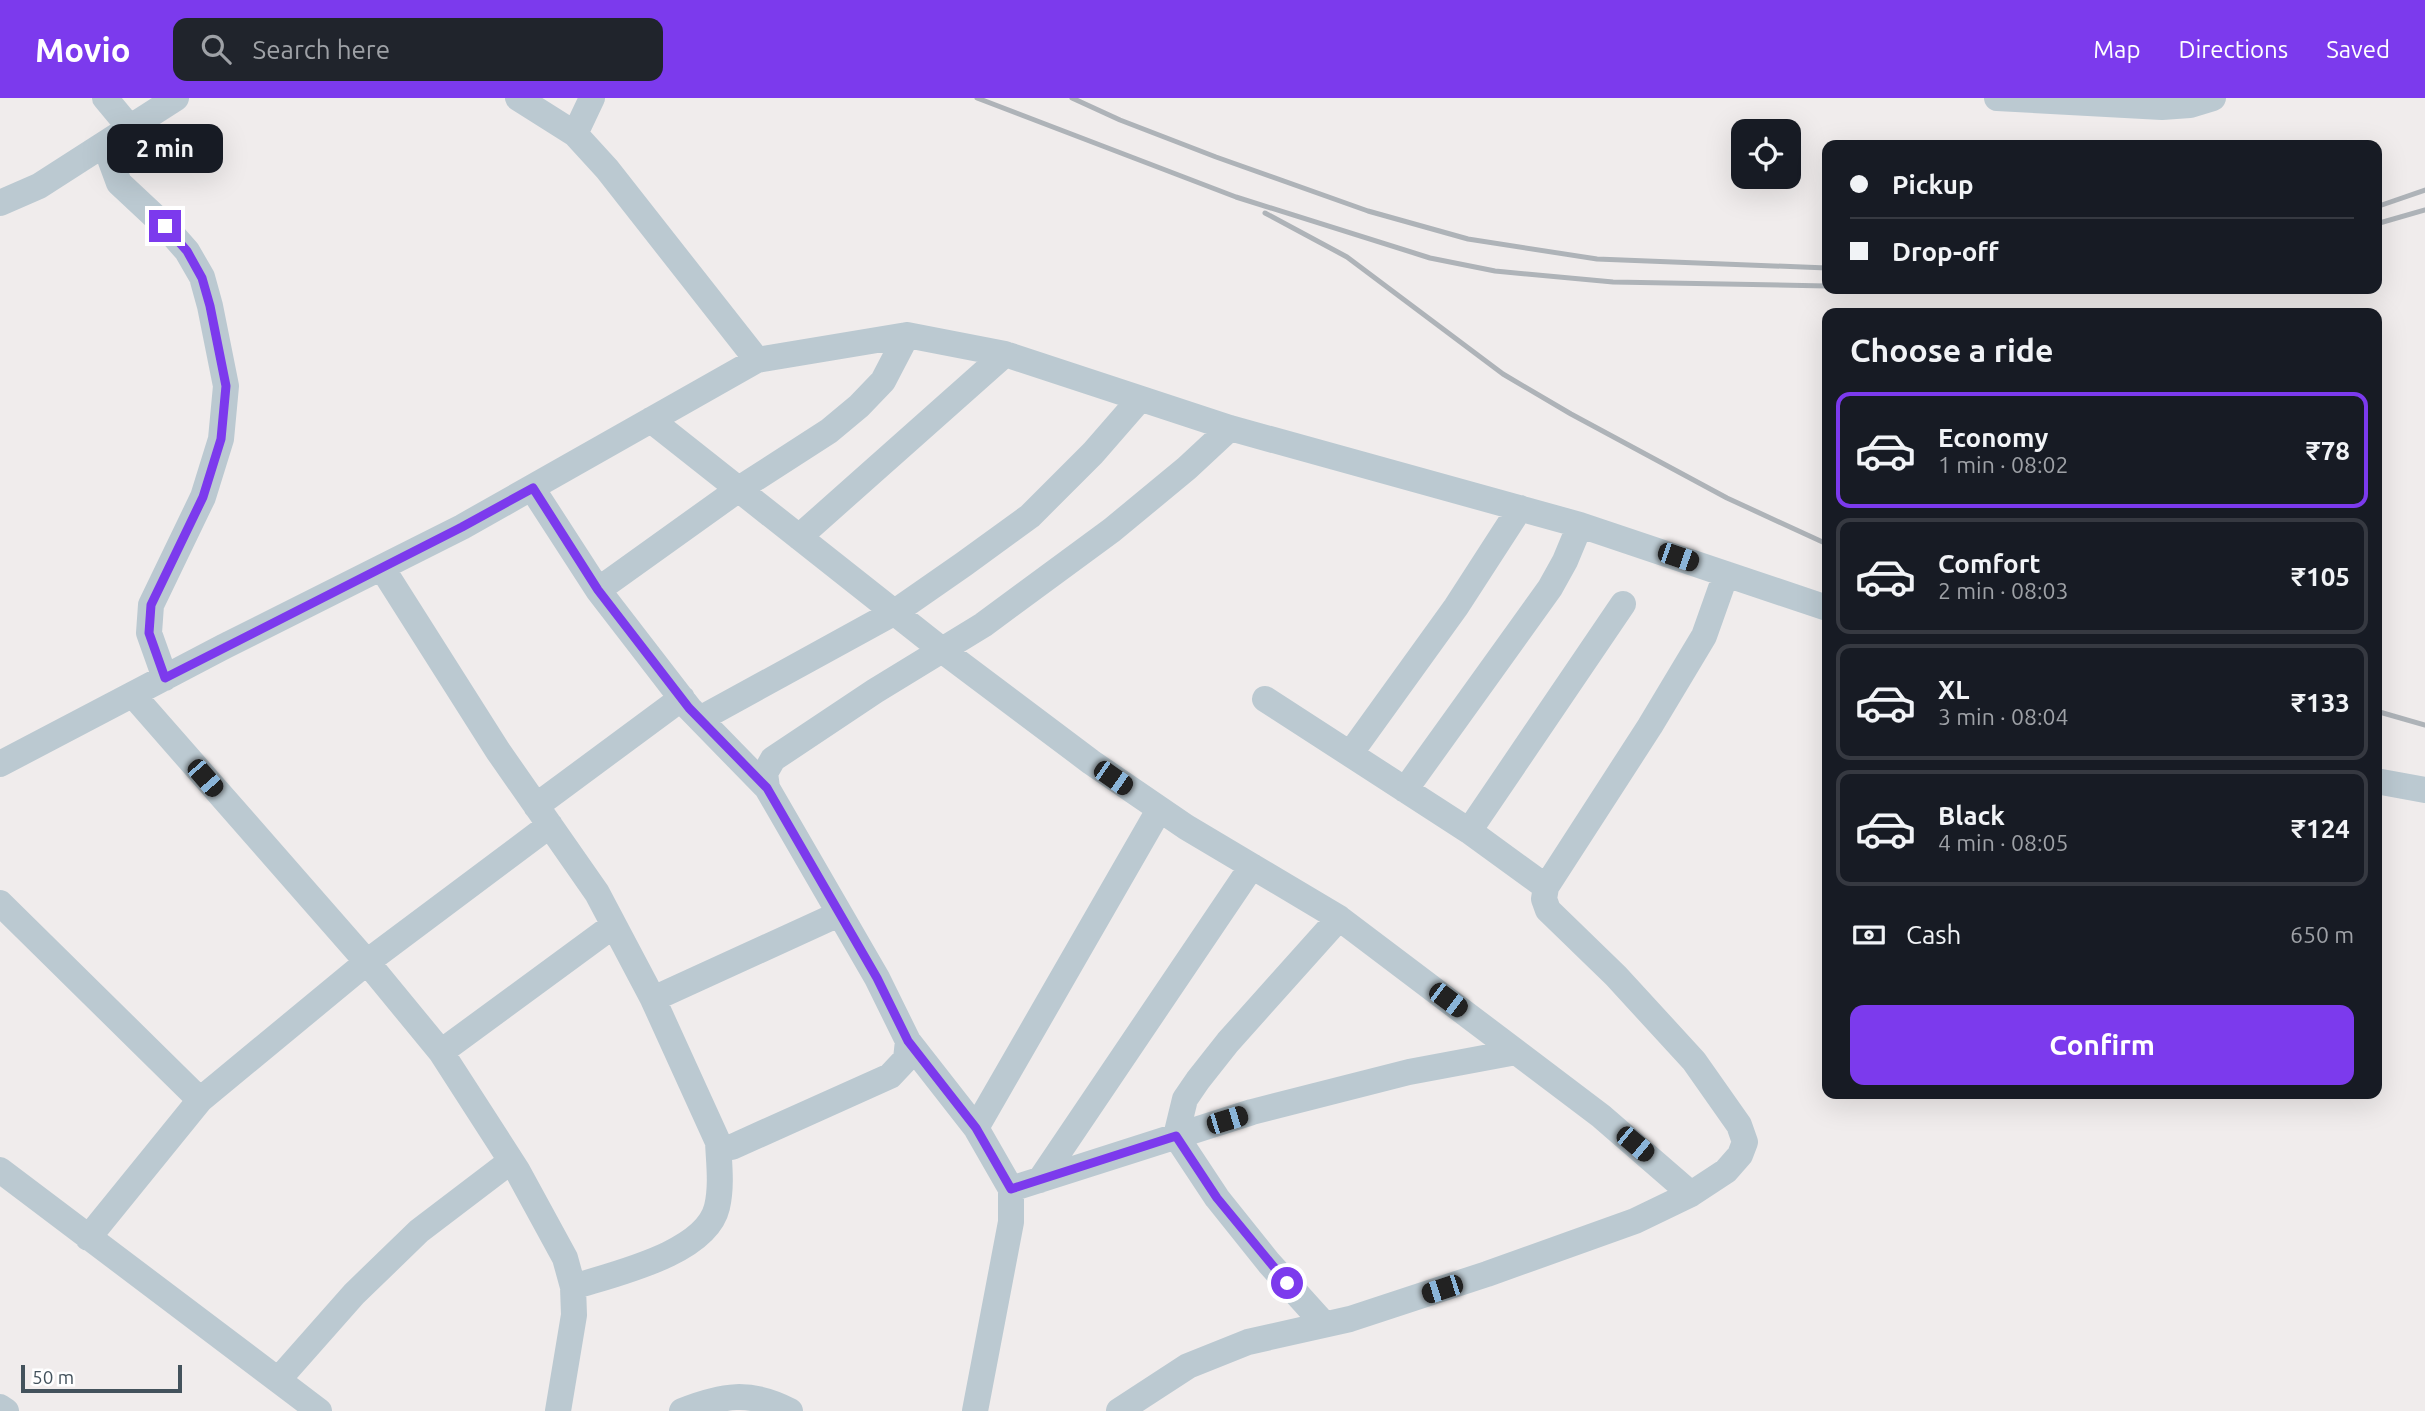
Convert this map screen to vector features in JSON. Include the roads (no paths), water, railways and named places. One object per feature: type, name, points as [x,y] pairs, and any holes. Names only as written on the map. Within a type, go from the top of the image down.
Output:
[{"type":"street","points":[[105,98],[130,128]]},
{"type":"street","points":[[0,203],[39,186],[176,98]]},
{"type":"street","points":[[518,98],[575,134],[607,169],[757,360]]},
{"type":"street","points":[[575,134],[592,98]]},
{"type":"street","points":[[1997,98],[2162,107],[2190,105],[2213,98]]},
{"type":"street","points":[[105,145],[119,183],[180,243],[202,278],[226,386],[221,439],[203,497],[151,605],[149,633],[165,678]]},
{"type":"street","points":[[598,590],[739,489],[829,431],[883,381],[907,335]]},
{"type":"street","points":[[0,764],[533,488],[757,360],[907,335],[1005,354],[1230,428],[1580,525],[1822,606]]},
{"type":"street","points":[[799,537],[1005,354]]},
{"type":"street","points":[[700,719],[895,612],[1030,516],[1093,453],[1140,399]]},
{"type":"street","points":[[651,420],[942,650],[1091,762],[1159,810],[1339,918],[1601,1116],[1691,1194]]},
{"type":"street","points":[[767,788],[765,773],[773,759],[875,691],[983,625],[1112,530],[1187,468],[1230,428]]},
{"type":"street","points":[[533,488],[598,590],[682,698],[767,788],[877,978],[908,1041],[976,1128],[1011,1189],[1011,1222],[975,1411]]},
{"type":"street","points":[[1350,754],[1457,607],[1520,508]]},
{"type":"street","points":[[1405,790],[1550,587],[1565,561],[1580,525]]},
{"type":"street","points":[[382,568],[498,751],[597,892],[653,999],[718,1142],[719,1188],[716,1210],[707,1228],[684,1246],[646,1264],[573,1287]]},
{"type":"street","points":[[1119,1411],[1188,1366],[1248,1342],[1350,1319],[1487,1274],[1634,1221],[1691,1194],[1726,1171],[1740,1155],[1745,1142],[1739,1125],[1694,1061],[1616,976],[1548,910],[1544,899],[1546,887],[1672,692],[1704,636],[1726,574]]},
{"type":"street","points":[[1469,831],[1623,604]]},
{"type":"street","points":[[133,695],[367,962],[441,1052],[512,1161],[559,1247],[573,1287],[574,1315],[558,1411]]},
{"type":"street","points":[[88,1238],[200,1100],[682,698]]},
{"type":"street","points":[[1265,699],[1469,831],[1546,887]]},
{"type":"street","points":[[2382,782],[2425,790]]},
{"type":"street","points":[[976,1128],[1159,810]]},
{"type":"street","points":[[1040,1180],[1252,866]]},
{"type":"street","points":[[0,903],[200,1100]]},
{"type":"street","points":[[653,999],[839,914]]},
{"type":"street","points":[[1324,1324],[1269,1263],[1217,1198],[1176,1136],[1185,1099],[1198,1080],[1228,1042],[1339,918]]},
{"type":"street","points":[[441,1052],[614,925]]},
{"type":"street","points":[[718,1142],[724,1147],[732,1147],[890,1076],[906,1059],[908,1041]]},
{"type":"street","points":[[1011,1189],[1252,1112],[1409,1072],[1516,1052]]},
{"type":"street","points":[[278,1380],[354,1294],[419,1231],[512,1161]]},
{"type":"street","points":[[0,1170],[319,1411]]},
{"type":"street","points":[[682,1411],[702,1403],[739,1395],[772,1402],[790,1411]]},
{"type":"street","points":[[0,1407],[6,1411]]},
{"type":"railway","points":[[977,98],[1236,197],[1430,258],[1495,271],[1613,282],[1822,286]]},
{"type":"railway","points":[[1072,98],[1120,120],[1216,157],[1368,211],[1468,239],[1597,259],[1822,268]]},
{"type":"railway","points":[[2382,205],[2425,190]]},
{"type":"railway","points":[[2382,222],[2425,210]]},
{"type":"railway","points":[[1265,213],[1347,257],[1503,374],[1727,498],[1822,542]]},
{"type":"railway","points":[[2382,713],[2425,725]]}]
